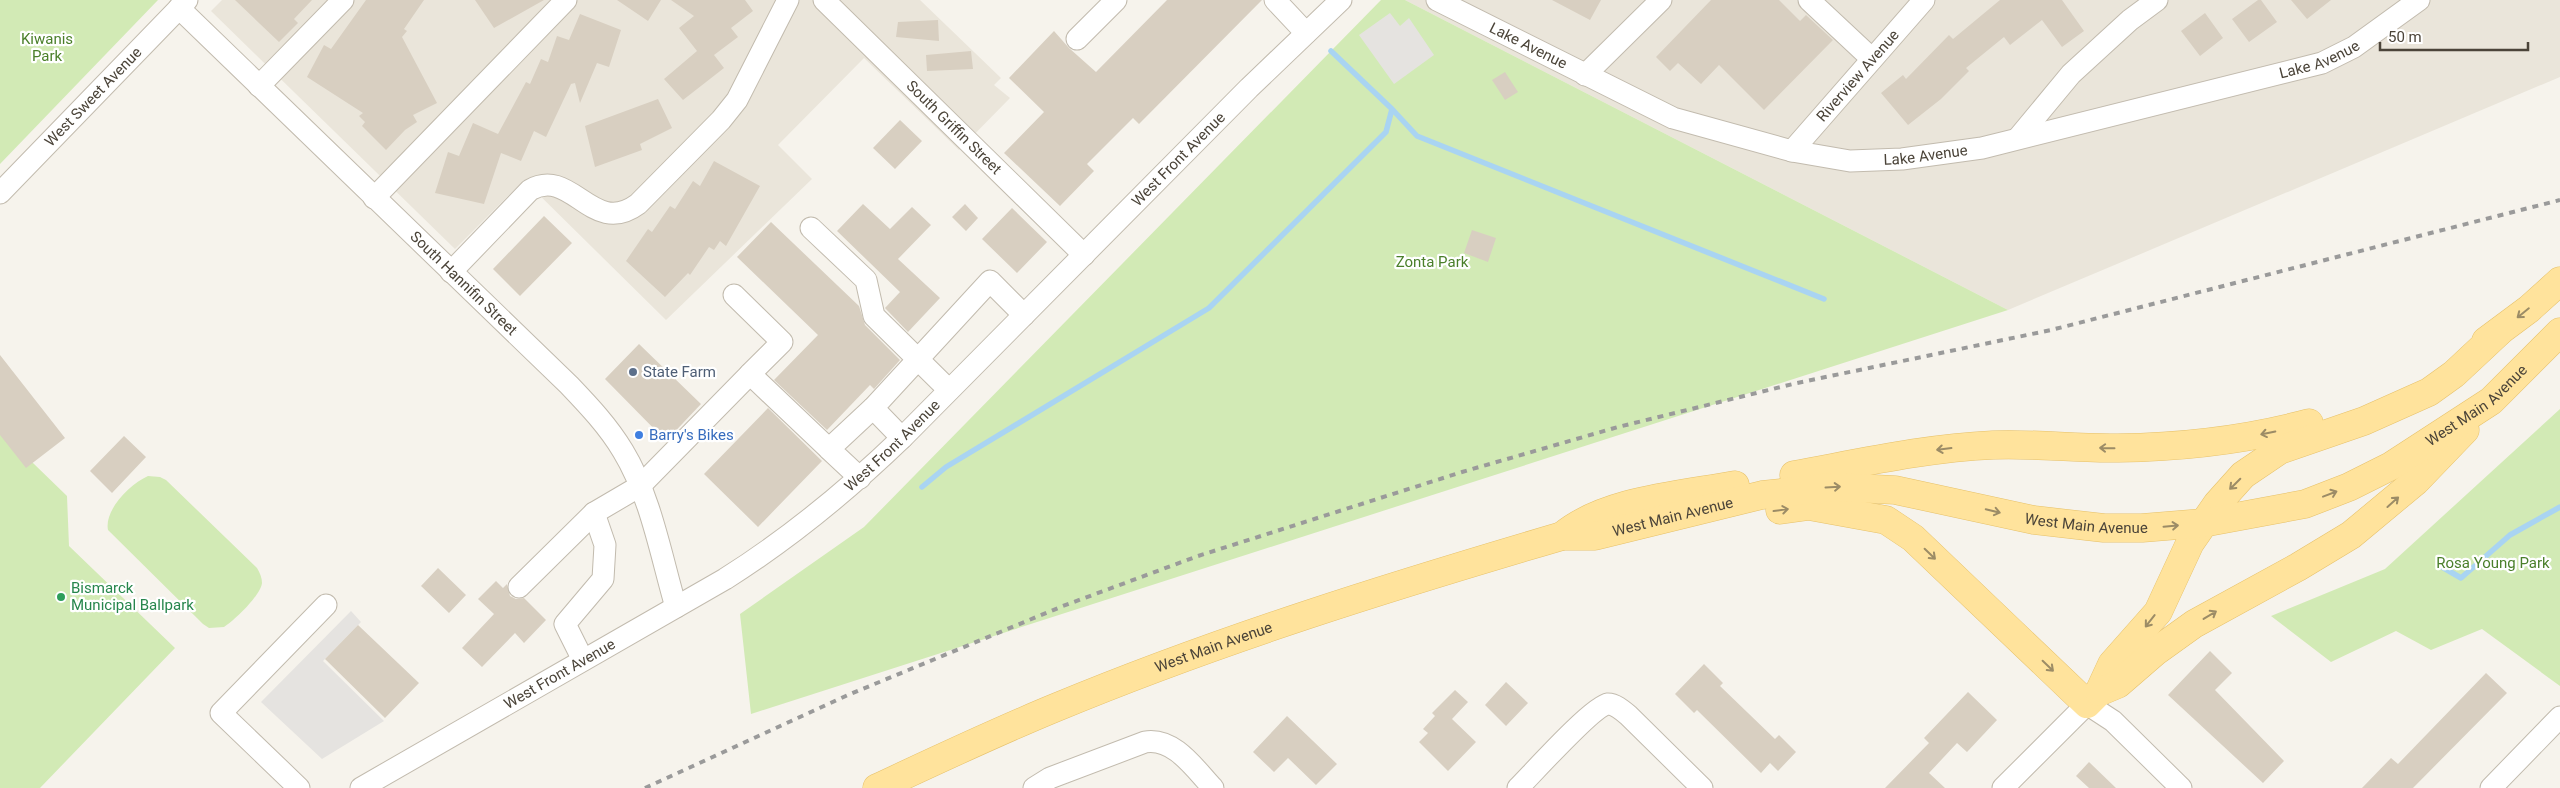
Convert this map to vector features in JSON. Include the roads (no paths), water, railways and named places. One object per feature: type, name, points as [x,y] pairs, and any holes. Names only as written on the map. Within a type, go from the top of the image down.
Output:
[{"type":"main road","name":"West Main Avenue","points":[[1562,536],[1589,518],[1651,500],[1945,448],[1996,445],[2118,448],[2190,445],[2270,433],[2316,422],[2379,399],[2448,365],[2500,331],[2560,281]]},
{"type":"main road","points":[[2093,698],[2112,664],[2158,612],[2190,542],[2231,487],[2269,457],[2292,446],[2384,414],[2429,392],[2454,374],[2500,331]]},
{"type":"main road","name":"West Main Avenue","points":[[877,788],[1049,710],[1186,657],[1444,570],[1562,536],[1595,536],[1781,492],[1853,487],[1904,491],[2006,515],[2066,525],[2124,528],[2203,523],[2305,504],[2349,487],[2391,466],[2491,401],[2560,332]]},
{"type":"main road","points":[[2093,698],[2118,684],[2160,648],[2194,624],[2316,557],[2368,523],[2416,481],[2491,401]]},
{"type":"main road","points":[[1645,525],[1691,523],[1809,506],[1886,520],[1913,538],[2093,698]]},
{"type":"street","points":[[259,86],[343,0]]},
{"type":"street","points":[[374,198],[566,0]]},
{"type":"street","points":[[451,272],[530,190],[537,186],[551,184],[559,186],[596,210],[607,213],[618,214],[628,211],[638,204],[721,120],[737,100],[788,0]]},
{"type":"street","name":"South Griffin Street","points":[[824,0],[1084,254]]},
{"type":"street","points":[[1077,39],[1116,0]]},
{"type":"street","points":[[1274,0],[1306,33]]},
{"type":"street","name":"West Front Avenue","points":[[361,788],[676,607],[770,550],[860,478],[1341,0]]},
{"type":"street","name":"Lake Avenue","points":[[1437,0],[1673,118],[1792,151],[1850,161],[1902,159],[1982,148],[2322,63],[2354,47],[2419,0]]},
{"type":"street","points":[[1585,75],[1661,0]]},
{"type":"street","points":[[1809,0],[1872,59]]},
{"type":"street","name":"Riverview Avenue","points":[[1792,151],[1924,0]]},
{"type":"street","points":[[2018,138],[2071,74],[2130,20],[2157,0]]},
{"type":"street","name":"South Hannifin Street","points":[[183,4],[259,86],[600,418],[623,451],[640,486],[676,607]]},
{"type":"street","name":"West Sweet Avenue","points":[[0,193],[183,4]]},
{"type":"street","points":[[811,228],[866,280],[874,316],[949,390]]},
{"type":"street","points":[[829,449],[873,408],[990,281],[1024,315]]},
{"type":"street","points":[[518,587],[594,513],[640,486],[782,342],[734,295]]},
{"type":"street","points":[[750,374],[860,478]]},
{"type":"street","points":[[873,408],[902,438]]},
{"type":"street","points":[[583,660],[565,624],[603,579],[605,545],[594,513]]},
{"type":"street","points":[[299,788],[221,713],[326,605]]},
{"type":"street","points":[[2003,788],[2093,698],[2181,788]]},
{"type":"street","points":[[1518,788],[1592,713],[1608,704],[1614,705],[1628,714],[1702,788]]},
{"type":"street","points":[[2490,788],[2560,717]]},
{"type":"street","points":[[1034,788],[1050,778],[1145,742],[1156,740],[1176,750],[1213,788]]},
{"type":"waterway","points":[[922,487],[946,467],[1209,308],[1386,132],[1392,109],[1331,51]]},
{"type":"waterway","points":[[1392,109],[1417,136],[1824,299]]},
{"type":"waterway","points":[[2442,567],[2461,578],[2510,535],[2560,507]]},
{"type":"railway","points":[[645,788],[848,695],[1063,606],[1198,556],[1462,472],[1618,427],[1797,383],[2051,330],[2560,200]]},
{"type":"place","name":"State Farm","points":[[633,372]]},
{"type":"place","name":"Barry's Bikes","points":[[639,435]]},
{"type":"place","name":"Bismarck Municipal Ballpark","points":[[61,597]]},
{"type":"park label","name":"Kiwanis Park","points":[[47,48]]},
{"type":"park label","name":"Zonta Park","points":[[1432,262]]},
{"type":"park label","name":"Rosa Young Park","points":[[2493,563]]}]
